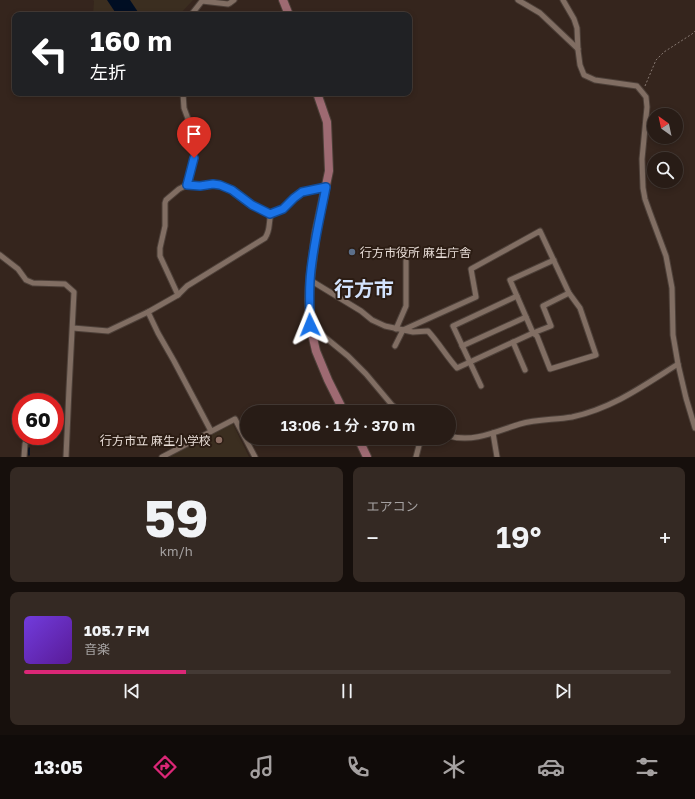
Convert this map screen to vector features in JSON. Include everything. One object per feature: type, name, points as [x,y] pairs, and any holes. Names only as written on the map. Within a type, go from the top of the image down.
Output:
[{"type":"main road","points":[[283,0],[288,12]]},
{"type":"main road","points":[[318,96],[327,122],[329,171],[316,233],[310,280],[310,325],[316,351],[340,405]]},
{"type":"main road","points":[[360,445],[364,456]]},
{"type":"street","points":[[193,12],[202,1],[228,4],[234,0]]},
{"type":"street","points":[[518,0],[540,14],[578,49]]},
{"type":"street","points":[[563,0],[574,19],[577,28],[580,65],[584,74],[595,80],[637,86],[646,97],[647,107],[642,159],[643,188],[645,199],[667,262],[672,288],[673,336],[686,398],[695,428]]},
{"type":"street","points":[[184,96],[184,108],[196,146],[187,185]]},
{"type":"street","points":[[178,295],[160,256],[160,248],[165,226],[165,203],[166,200],[179,189],[187,185],[220,185],[232,190],[252,205],[270,214],[283,209],[302,192],[326,187]]},
{"type":"street","points":[[73,328],[108,331],[148,312],[178,295],[187,286],[265,238],[270,227],[270,214]]},
{"type":"street","points":[[395,346],[403,330],[476,298],[471,269],[540,231],[554,260],[569,294],[580,308],[596,355],[550,369],[537,336],[533,333],[510,280],[554,260]]},
{"type":"street","points":[[0,255],[18,269],[26,280],[33,282],[65,284],[74,292],[66,457]]},
{"type":"street","points":[[396,329],[406,306],[406,261]]},
{"type":"street","points":[[310,280],[361,311],[372,320],[385,326],[413,332],[428,331],[457,368],[551,326],[543,306],[569,294]]},
{"type":"street","points":[[481,386],[453,326],[517,296]]},
{"type":"street","points":[[148,312],[211,432]]},
{"type":"street","points":[[462,346],[526,317]]},
{"type":"street","points":[[310,325],[348,356],[366,374],[392,405]]},
{"type":"street","points":[[513,342],[525,370]]},
{"type":"street","points":[[456,437],[465,439],[493,433],[522,423],[572,417],[605,407],[619,401],[678,364]]},
{"type":"street","points":[[162,457],[235,419],[255,457]]},
{"type":"street","points":[[493,433],[497,457]]},
{"type":"street","points":[[24,457],[25,445]]},
{"type":"street","points":[[416,457],[419,445]]},
{"type":"path","points":[[642,92],[656,60],[664,52],[695,31]]},
{"type":"shaded area","points":[[93,0],[193,0],[182,12],[93,12]]},
{"type":"shaded area","name":"行方市立 麻生小学校","points":[[232,422],[240,438],[240,445],[243,445],[249,457],[163,457]]},
{"type":"water","points":[[107,0],[130,0],[138,12],[115,12]]},
{"type":"waterway","points":[[29,448],[29,455]]},
{"type":"place","name":"行方市役所 麻生庁舎","points":[[352,252]]},
{"type":"place","name":"行方市立 麻生小学校","points":[[219,440]]},
{"type":"district","name":"行方市","points":[[364,288]]},
{"type":"route","points":[[194,158],[187,185],[220,185],[232,190],[252,205],[270,214],[283,209],[302,192],[326,187],[316,233],[310,280],[310,325]]}]
